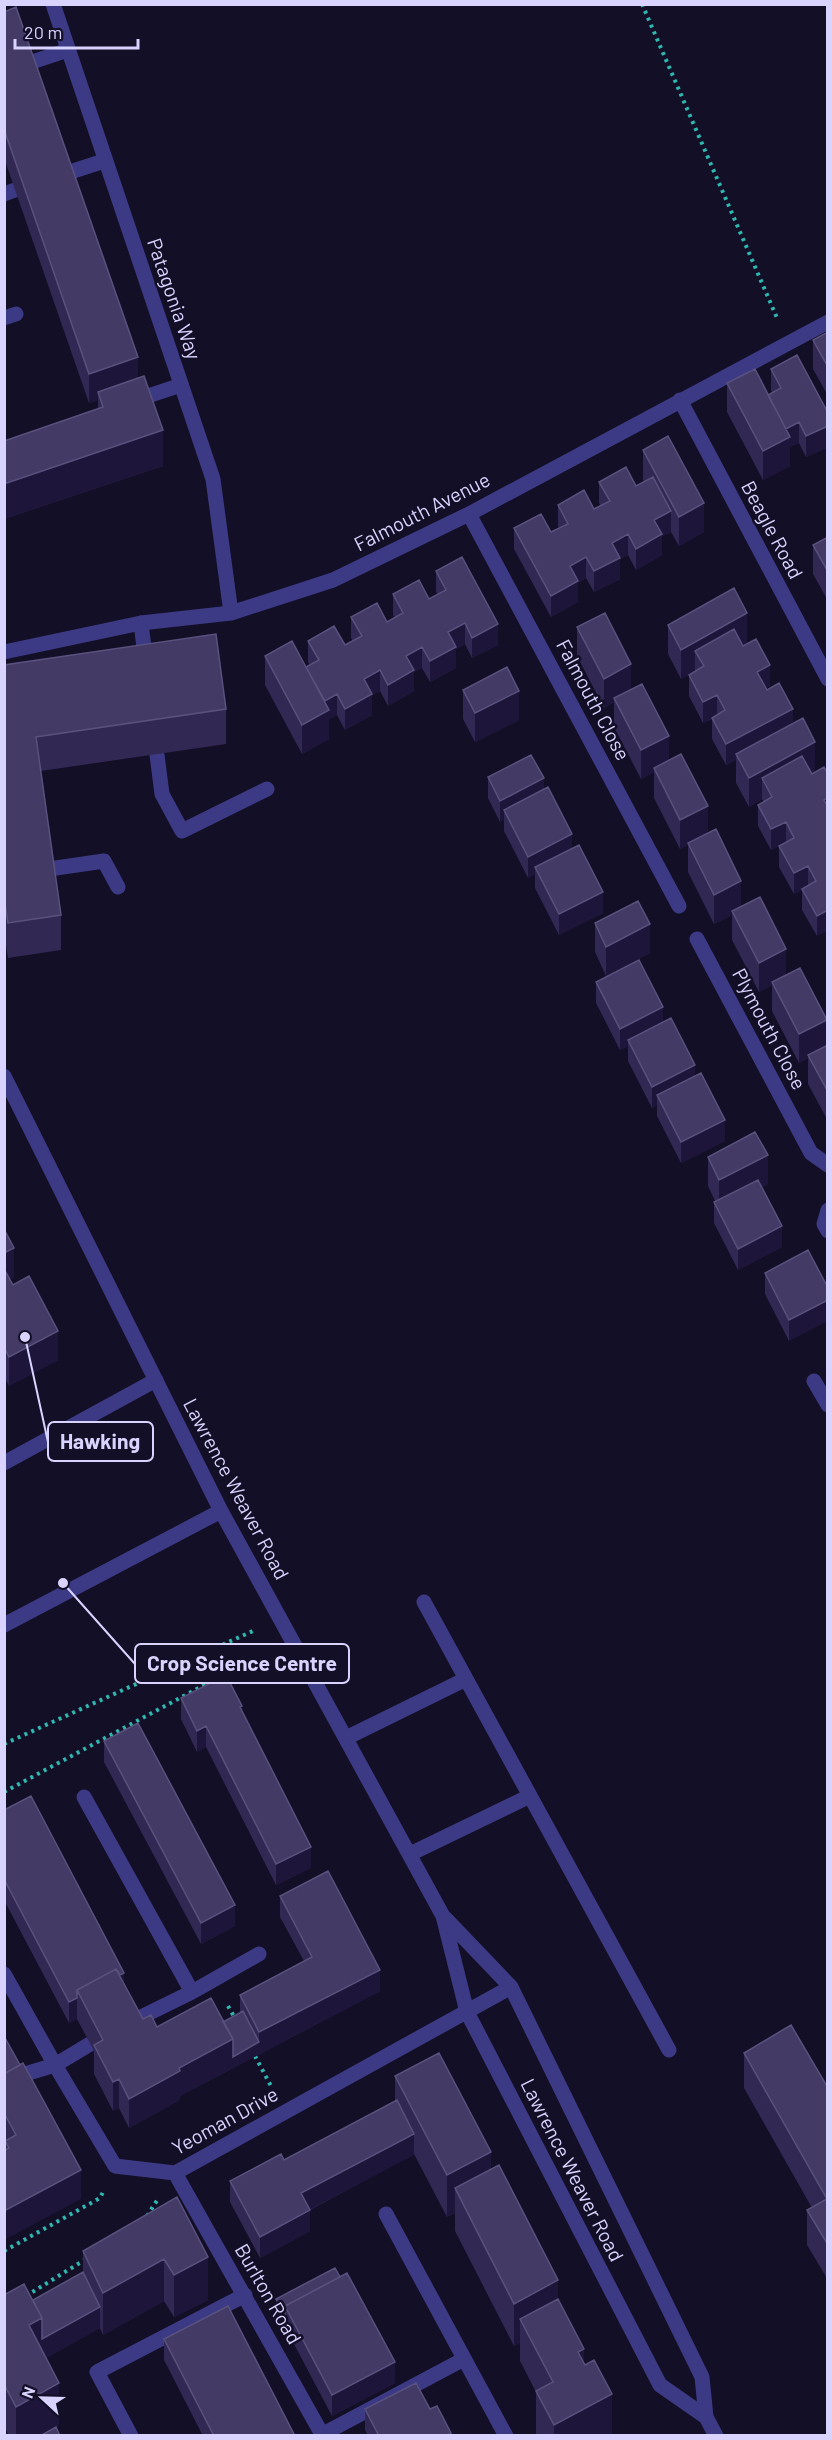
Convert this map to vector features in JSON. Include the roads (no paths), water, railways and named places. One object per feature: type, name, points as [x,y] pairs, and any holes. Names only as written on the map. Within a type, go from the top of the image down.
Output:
[{"type":"street","name":"Patagonia Way","points":[[53,4],[213,479],[231,613]]},
{"type":"street","points":[[26,64],[68,50]]},
{"type":"street","points":[[64,174],[104,161]]},
{"type":"street","name":"Falmouth Avenue","points":[[4,652],[141,623],[231,613],[333,580],[469,514],[828,322]]},
{"type":"street","points":[[115,407],[181,385]]},
{"type":"street","name":"Beagle Road","points":[[680,400],[828,680]]},
{"type":"street","name":"Falmouth Close","points":[[469,514],[679,906]]},
{"type":"street","points":[[141,623],[148,679]]},
{"type":"street","points":[[157,755],[162,794],[182,831],[267,789]]},
{"type":"street","points":[[49,869],[104,861],[118,887]]},
{"type":"street","name":"Plymouth Close","points":[[697,939],[812,1153],[828,1165]]},
{"type":"street","name":"Lawrence Weaver Road","points":[[6,1081],[221,1511],[443,1916],[467,2012],[660,2385],[706,2417]]},
{"type":"street","points":[[828,1210],[824,1224],[828,1231]]},
{"type":"street","points":[[4,1463],[156,1380]]},
{"type":"street","points":[[814,1381],[828,1405]]},
{"type":"street","points":[[4,1625],[221,1511]]},
{"type":"street","points":[[424,1602],[669,2050]]},
{"type":"street","points":[[346,1738],[466,1679]]},
{"type":"street","points":[[410,1854],[530,1796]]},
{"type":"street","points":[[84,1797],[192,1992]]},
{"type":"street","name":"Lawrence Weaver Road","points":[[443,1916],[511,1987],[702,2377],[706,2417],[716,2436]]},
{"type":"street","points":[[129,2023],[192,1992],[259,1954]]},
{"type":"street","points":[[4,1974],[55,2065]]},
{"type":"street","name":"Yeoman Drive","points":[[55,2065],[115,2166],[175,2173],[511,1987]]},
{"type":"street","points":[[15,2077],[55,2065],[90,2044]]},
{"type":"street","name":"Burlton Road","points":[[175,2173],[246,2295],[323,2435]]},
{"type":"street","points":[[386,2214],[506,2436]]},
{"type":"street","points":[[131,2436],[97,2372],[246,2295]]},
{"type":"street","points":[[323,2435],[464,2359]]},
{"type":"place","name":"Hawking","points":[[25,1337]]},
{"type":"place","name":"Crop Science Centre","points":[[63,1583]]}]
